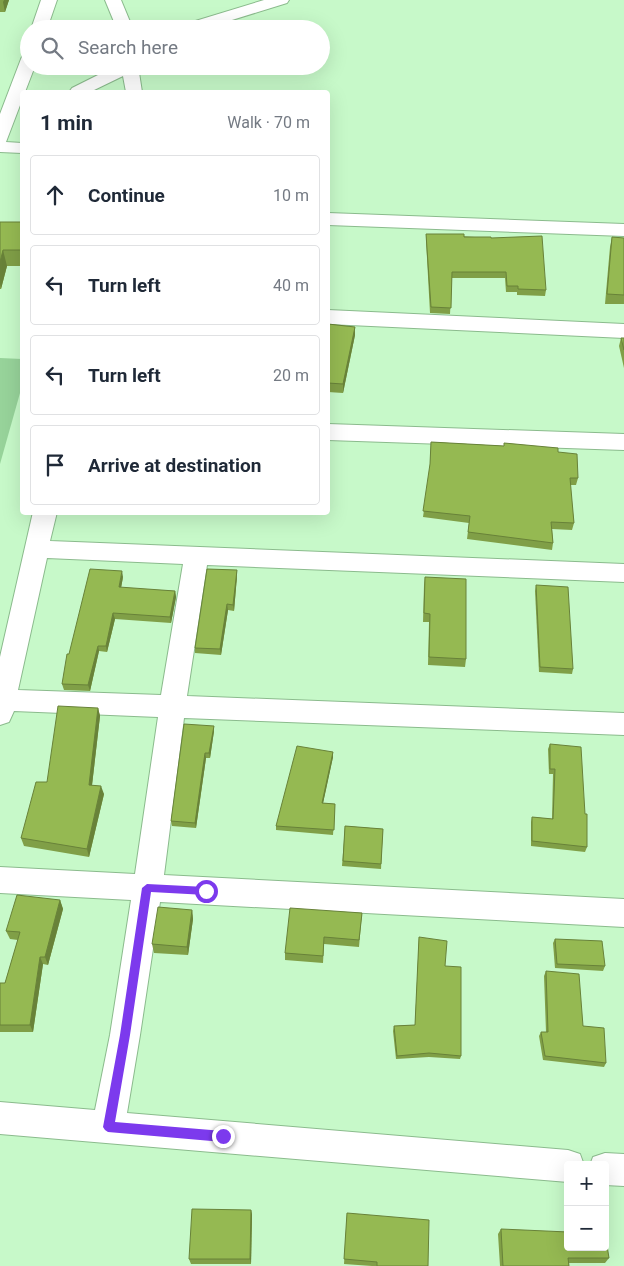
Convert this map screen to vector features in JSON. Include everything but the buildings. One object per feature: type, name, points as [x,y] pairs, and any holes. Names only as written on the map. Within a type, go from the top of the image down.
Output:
[{"type":"street","points":[[42,20],[49,0]]},
{"type":"street","points":[[114,0],[122,20]]},
{"type":"street","points":[[214,20],[281,0]]},
{"type":"street","points":[[21,90],[25,75]]},
{"type":"street","points":[[82,90],[112,75]]},
{"type":"street","points":[[131,75],[134,90]]},
{"type":"street","points":[[0,138],[15,116],[20,96]]},
{"type":"street","points":[[0,147],[20,148]]},
{"type":"street","points":[[330,218],[624,230]]},
{"type":"street","points":[[330,317],[624,331]]},
{"type":"street","points":[[330,432],[624,442]]},
{"type":"street","points":[[44,515],[2,707],[172,706],[624,724]]},
{"type":"street","points":[[37,549],[624,572]]},
{"type":"street","points":[[108,1127],[125,1035],[172,706],[198,555]]},
{"type":"street","points":[[0,880],[624,913]]},
{"type":"street","points":[[0,1118],[564,1166]]},
{"type":"street","points":[[609,1169],[624,1170]]},
{"type":"green space","points":[[0,358],[20,359],[20,393],[0,464]]},
{"type":"route","points":[[206,891],[147,888],[125,1035],[108,1127],[223,1136]]}]
